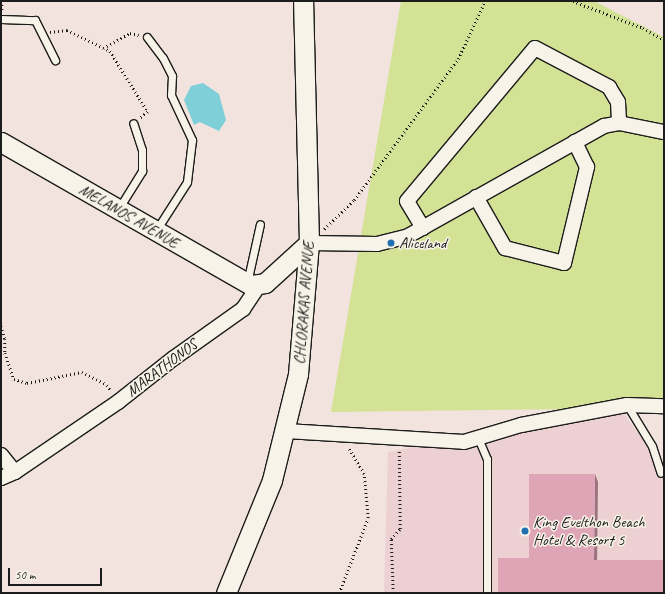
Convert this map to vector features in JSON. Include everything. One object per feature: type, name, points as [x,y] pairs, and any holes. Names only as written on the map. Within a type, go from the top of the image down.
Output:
[{"type":"main road","name":"CHLORAKAS AVENUE","points":[[226,593],[256,525],[286,431],[298,374],[309,243],[303,1]]},
{"type":"main road","name":"MELANOS AVENUE","points":[[1,142],[155,231],[253,284]]},
{"type":"main road","name":"MARATHONOS","points":[[253,284],[265,283],[309,243]]},
{"type":"street","points":[[423,228],[407,201],[535,48],[609,87],[618,102],[619,123]]},
{"type":"street","points":[[309,243],[377,244],[408,236],[604,126],[619,123],[664,132]]},
{"type":"street","points":[[476,197],[505,248],[564,263],[587,167],[575,142]]},
{"type":"street","name":"MARATHONOS","points":[[1,478],[15,472],[118,402],[174,358],[243,309],[253,284]]},
{"type":"street","points":[[286,431],[464,442],[521,425],[627,404],[664,406]]},
{"type":"street","points":[[1,455],[15,472]]},
{"type":"lane","points":[[1,19],[36,20],[55,60]]},
{"type":"lane","points":[[147,37],[163,58],[172,76],[171,95],[192,140],[186,182],[155,231]]},
{"type":"lane","points":[[118,210],[142,171],[142,150],[133,123]]},
{"type":"lane","points":[[253,284],[260,224]]},
{"type":"lane","points":[[627,404],[652,446],[661,473]]},
{"type":"lane","points":[[478,438],[487,459],[487,593]]},
{"type":"path","points":[[309,243],[354,200],[458,60],[485,1]]},
{"type":"path","points":[[573,1],[643,28],[664,40]]},
{"type":"path","points":[[42,33],[67,30],[110,51],[148,112],[133,123]]},
{"type":"path","points":[[102,48],[130,33],[147,37]]},
{"type":"path","points":[[1,326],[5,339],[5,353],[14,379],[27,383],[82,372],[107,385],[118,402]]},
{"type":"path","points":[[339,593],[368,518],[364,474],[340,435]]},
{"type":"path","points":[[393,593],[391,539],[400,529],[399,439]]},
{"type":"shaded area","name":"King Evelthon Beach Hotel & Resort 5","points":[[620,408],[664,469],[664,593],[384,593],[388,452]]},
{"type":"green space","points":[[401,1],[594,1],[664,37],[664,408],[331,412]]},
{"type":"water","points":[[203,83],[219,94],[226,120],[219,131],[200,122],[194,125],[184,100],[191,86]]},
{"type":"building","points":[[529,474],[595,474],[594,560],[664,560],[664,593],[498,593],[498,558],[529,558]]},
{"type":"place","name":"Aliceland","points":[[391,243]]},
{"type":"place","name":"King Evelthon Beach Hotel & Resort 5","points":[[525,531]]}]
